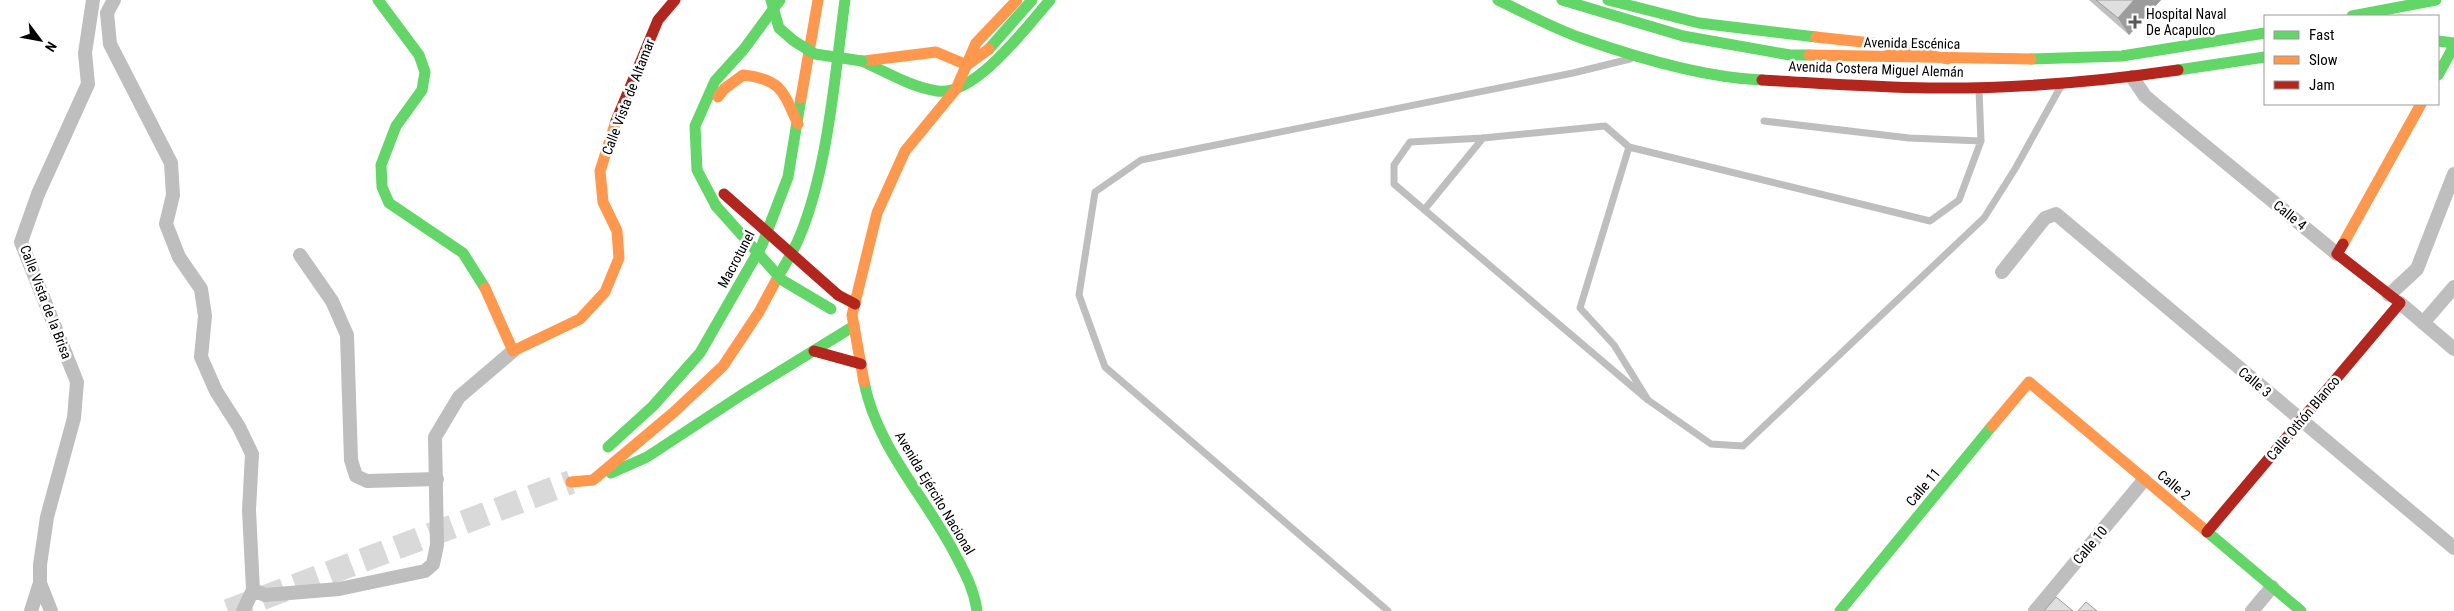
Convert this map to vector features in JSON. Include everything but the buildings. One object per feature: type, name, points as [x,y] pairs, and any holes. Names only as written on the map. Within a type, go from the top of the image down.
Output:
[{"type":"main road","points":[[378,0],[419,55],[425,72],[422,90],[396,126],[381,165],[382,186],[389,203],[426,230],[463,253],[485,288],[513,352]]},
{"type":"main road","name":"Calle Vista de Altamar","points":[[513,352],[580,319],[605,292],[619,258],[617,231],[603,202],[600,171],[611,132],[658,20],[675,0]]},
{"type":"main road","points":[[771,0],[779,28],[794,41],[815,54],[862,61],[929,89],[944,92],[956,89]]},
{"type":"main road","points":[[780,0],[744,49],[715,81],[695,126],[697,170],[716,206],[782,280],[832,309],[853,315]]},
{"type":"main road","name":"Macrotunel","points":[[602,452],[653,406],[700,354],[762,245],[788,176],[818,0]]},
{"type":"main road","points":[[593,480],[674,412],[723,366],[759,312],[799,238],[813,198],[827,127],[845,0]]},
{"type":"main road","name":"Avenida Ejército Nacional","points":[[977,611],[974,590],[945,534],[887,446],[868,401],[853,315],[877,212],[905,151],[956,89],[976,43],[1016,0]]},
{"type":"main road","points":[[862,61],[936,52],[967,65],[989,49],[1032,0]]},
{"type":"main road","name":"Avenida Ejército Nacional","points":[[956,89],[982,75],[1050,0]]},
{"type":"main road","name":"Avenida Costera Miguel Alemán","points":[[1498,0],[1580,38],[1642,56],[1736,79],[1929,88],[1978,87],[2132,77],[2264,57]]},
{"type":"main road","name":"Avenida Escénica","points":[[1562,0],[1600,14],[1683,36],[1790,55],[2032,60],[2122,56],[2264,32]]},
{"type":"main road","points":[[1608,0],[1699,23],[1881,44],[1947,59]]},
{"type":"main road","points":[[2357,15],[2436,0]]},
{"type":"main road","points":[[2439,41],[2454,44],[2439,72]]},
{"type":"main road","points":[[710,161],[706,153],[705,116],[724,89],[743,75],[763,77],[783,92],[798,124]]},
{"type":"main road","points":[[2337,254],[2420,105]]},
{"type":"main road","points":[[722,190],[838,295],[853,315]]},
{"type":"main road","name":"Calle 4","points":[[2337,254],[2394,299]]},
{"type":"main road","name":"Calle Othón Blanco","points":[[2207,532],[2301,420],[2394,299]]},
{"type":"main road","points":[[577,478],[593,480],[648,458],[743,394],[814,351],[853,315]]},
{"type":"main road","points":[[814,351],[861,364]]},
{"type":"main road","name":"Calle 2","points":[[2029,382],[2301,611]]},
{"type":"main road","name":"Calle 11","points":[[1840,611],[2029,382]]},
{"type":"street","name":"Calle Vista de la Brisa","points":[[40,583],[40,564],[47,517],[74,418],[77,382],[21,242],[38,194],[88,84],[85,54],[93,0]]},
{"type":"street","points":[[114,0],[107,13],[110,44],[171,163],[173,195],[166,224],[179,257],[201,289],[205,316],[201,357],[216,391],[239,427],[252,454],[249,510],[253,590],[244,611]]},
{"type":"street","name":"Calle 4","points":[[2132,77],[2145,96],[2337,254]]},
{"type":"street","points":[[2394,299],[2417,269],[2454,174]]},
{"type":"street","name":"Calle 3","points":[[2002,272],[2045,218],[2056,214],[2454,548]]},
{"type":"street","points":[[300,255],[332,301],[347,335],[351,460],[356,476],[367,481],[437,479]]},
{"type":"street","points":[[2423,324],[2454,288]]},
{"type":"street","name":"Calle 4","points":[[2394,299],[2454,349]]},
{"type":"street","name":"Calle Vista de Altamar","points":[[253,590],[265,594],[339,589],[425,571],[433,564],[437,545],[435,438],[459,397],[513,352]]},
{"type":"street","name":"Calle 10","points":[[2036,611],[2144,480]]},
{"type":"street","points":[[31,611],[40,583]]},
{"type":"street","points":[[40,583],[51,611]]},
{"type":"street","points":[[2252,611],[2272,587]]},
{"type":"lane","points":[[1388,611],[1105,367],[1079,296],[1094,192],[1141,160],[1572,73],[1642,56]]},
{"type":"lane","points":[[1978,87],[1981,142],[1959,200],[1930,221],[1629,147],[1605,126],[1483,138],[1410,142],[1394,165],[1394,184],[1648,400],[1711,444],[1743,446],[1984,218],[2015,169],[2062,83]]},
{"type":"lane","points":[[1764,121],[1908,138],[1981,142]]},
{"type":"lane","points":[[1424,210],[1483,138]]},
{"type":"lane","points":[[1629,147],[1580,308],[1614,346],[1648,400]]},
{"type":"tunnel","points":[[228,611],[571,482]]},
{"type":"traffic: fast","points":[[378,0],[419,55],[425,72],[422,90],[396,126],[381,165],[382,187],[389,203],[463,253],[485,288]]},
{"type":"traffic: fast","points":[[771,0],[779,28],[794,41],[815,54],[862,61]]},
{"type":"traffic: fast","points":[[716,206],[697,170],[695,126],[715,81],[744,49],[780,0]]},
{"type":"traffic: fast","points":[[779,275],[799,238],[817,183],[834,90],[845,0]]},
{"type":"traffic: fast","points":[[989,49],[1032,0]]},
{"type":"traffic: fast","points":[[862,61],[899,79],[927,89],[937,91],[952,90],[967,83],[999,58],[1050,0]]},
{"type":"traffic: fast","points":[[1498,0],[1571,34],[1624,52],[1694,71],[1762,80]]},
{"type":"traffic: fast","points":[[1562,0],[1683,36],[1790,55],[1809,55]]},
{"type":"traffic: fast","points":[[1608,0],[1699,23],[1816,37]]},
{"type":"traffic: fast","points":[[2357,15],[2436,0]]},
{"type":"traffic: fast","points":[[2031,59],[2122,56],[2264,33]]},
{"type":"traffic: fast","points":[[2439,41],[2454,43]]},
{"type":"traffic: fast","points":[[2439,73],[2454,46]]},
{"type":"traffic: fast","points":[[2178,70],[2264,57]]},
{"type":"traffic: fast","points":[[608,447],[653,406],[700,353],[762,245],[788,177],[801,98]]},
{"type":"traffic: fast","points":[[716,206],[782,280],[831,309]]},
{"type":"traffic: fast","points":[[611,473],[647,457],[743,394],[854,326]]},
{"type":"traffic: fast","points":[[864,382],[870,406],[879,429],[955,554],[966,575],[977,611]]},
{"type":"traffic: fast","points":[[1840,611],[1992,426]]},
{"type":"traffic: fast","points":[[2205,530],[2301,611]]},
{"type":"traffic: slow","points":[[801,98],[818,0]]},
{"type":"traffic: slow","points":[[864,382],[852,315],[877,213],[905,151],[956,89],[976,43],[1017,0]]},
{"type":"traffic: slow","points":[[1816,37],[1881,44],[1947,59]]},
{"type":"traffic: slow","points":[[967,65],[989,49]]},
{"type":"traffic: slow","points":[[864,61],[936,52],[967,65]]},
{"type":"traffic: slow","points":[[1809,55],[2031,59]]},
{"type":"traffic: slow","points":[[718,97],[724,89],[743,75],[766,80],[774,84],[784,95],[798,124]]},
{"type":"traffic: slow","points":[[2343,244],[2420,105]]},
{"type":"traffic: slow","points":[[485,288],[513,351],[580,319],[605,292],[619,258],[617,231],[603,202],[600,171],[616,121]]},
{"type":"traffic: slow","points":[[571,482],[593,480],[674,412],[723,366],[759,312],[779,275]]},
{"type":"traffic: slow","points":[[1992,426],[2029,382],[2205,530]]},
{"type":"traffic: jam","points":[[616,121],[658,20],[675,0]]},
{"type":"traffic: jam","points":[[1762,80],[1866,86],[1960,88],[2023,86],[2085,81],[2178,70]]},
{"type":"traffic: jam","points":[[724,194],[838,295]]},
{"type":"traffic: jam","points":[[2207,532],[2400,303],[2337,254],[2343,244]]},
{"type":"traffic: jam","points":[[838,295],[855,304]]},
{"type":"traffic: jam","points":[[814,351],[861,364]]},
{"type":"place","name":"Hospital Naval De Acapulco","points":[[2135,22]]}]
